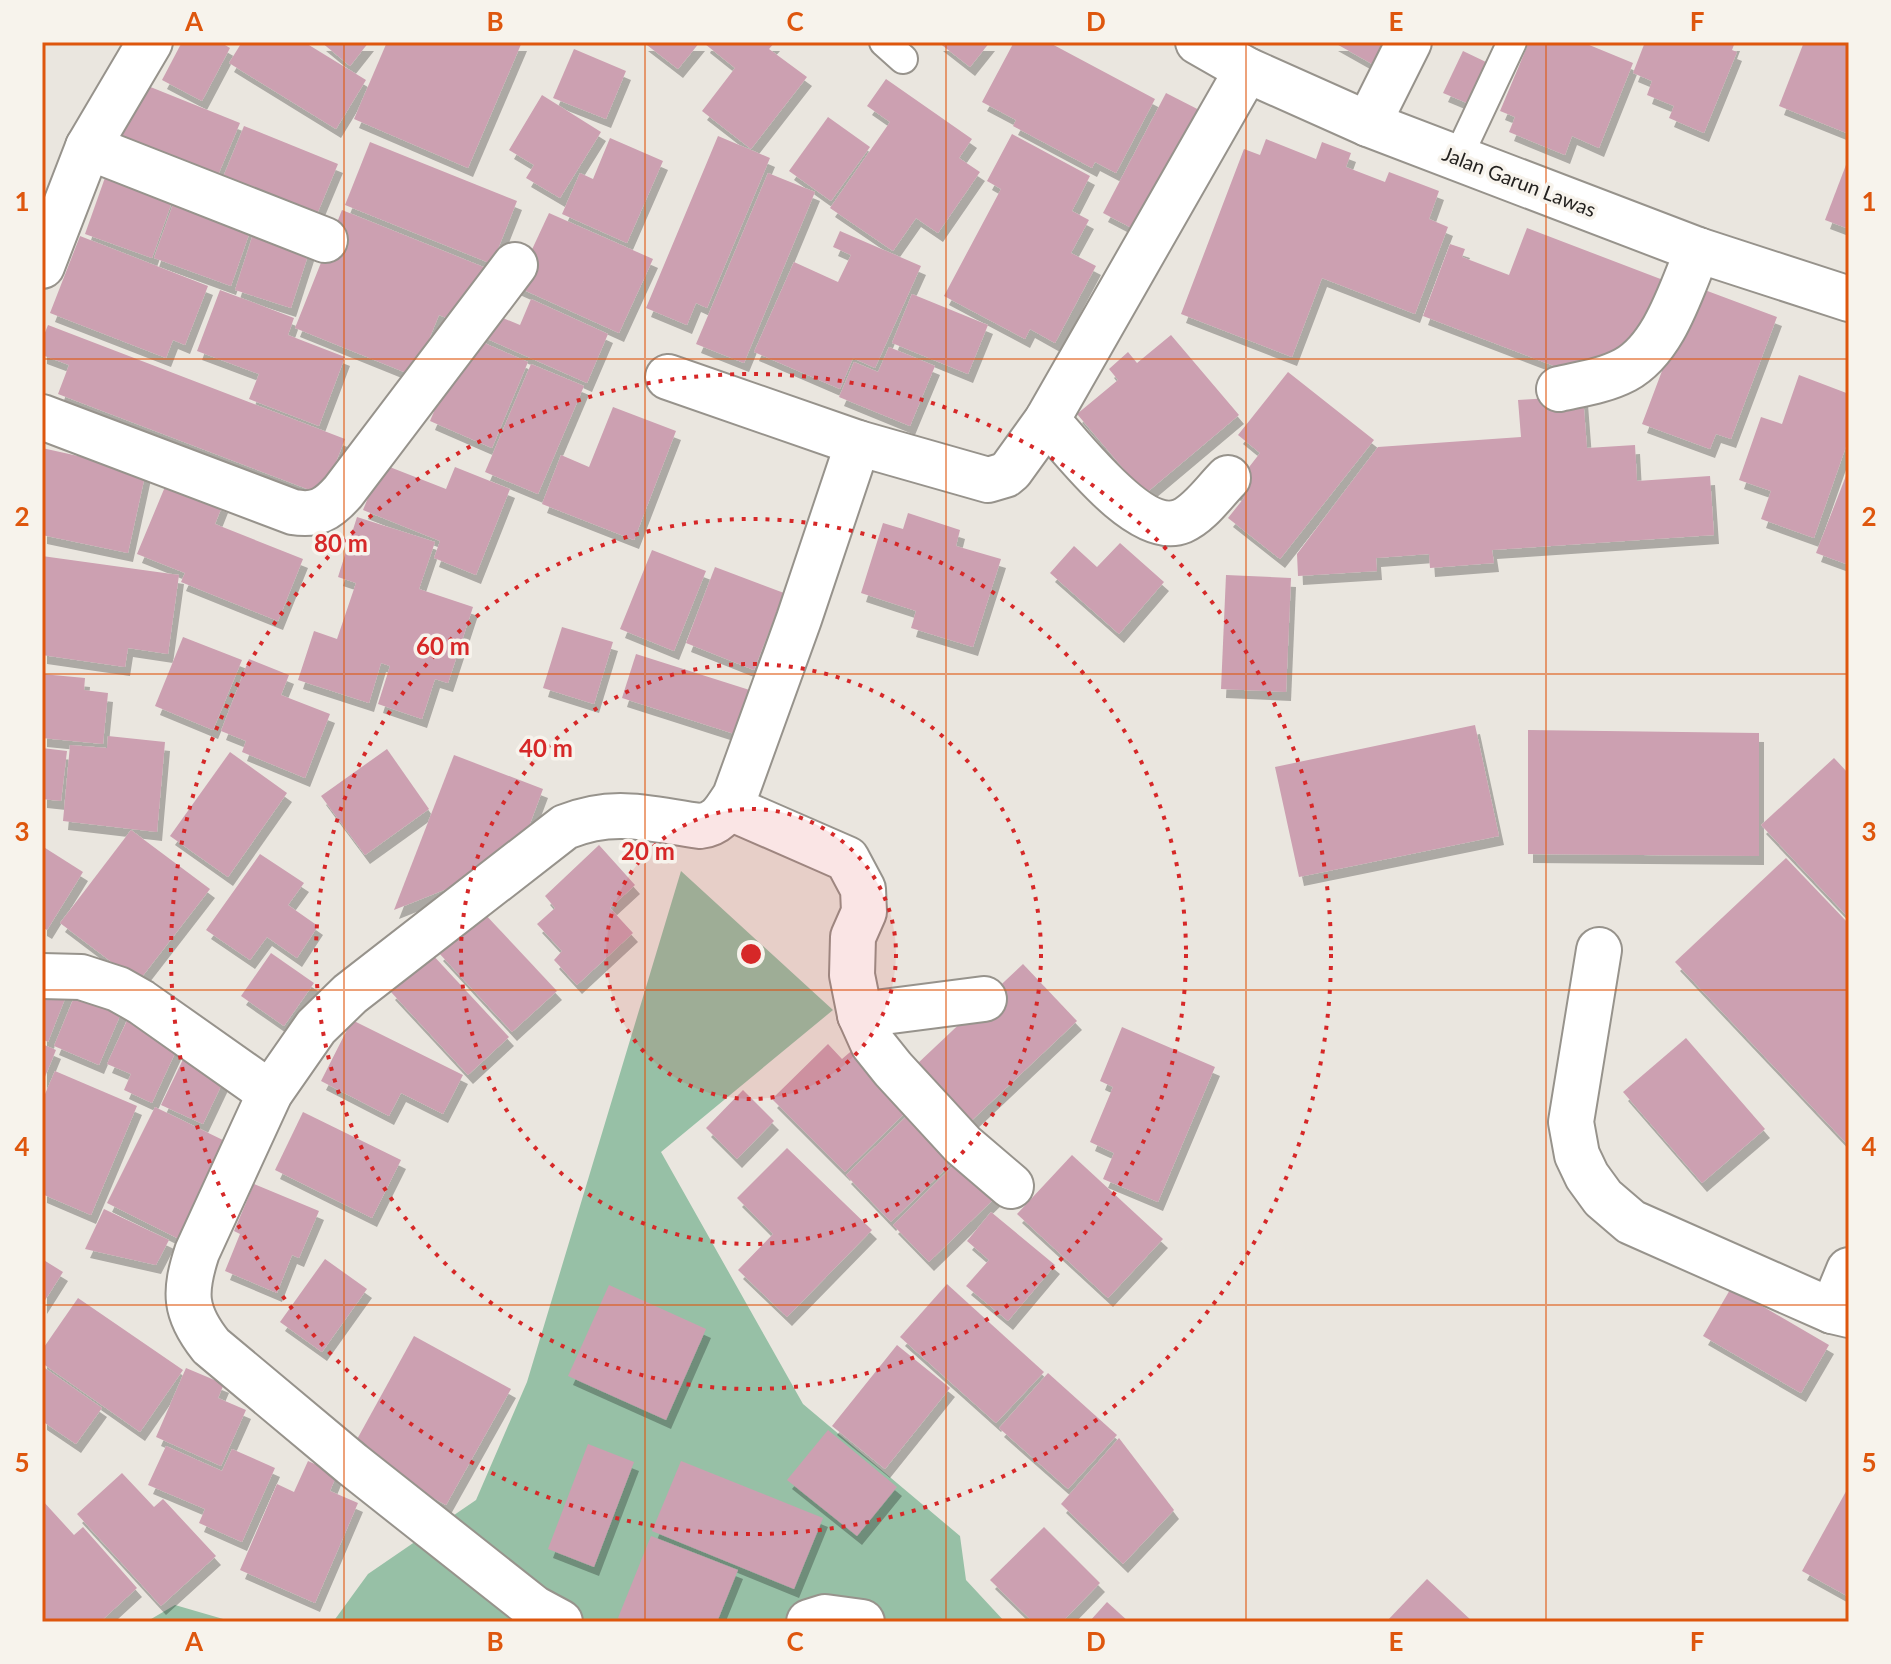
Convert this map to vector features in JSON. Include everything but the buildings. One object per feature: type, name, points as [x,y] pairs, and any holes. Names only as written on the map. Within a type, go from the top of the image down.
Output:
[{"type":"street","points":[[42,266],[88,147],[150,42]]},
{"type":"street","name":"Jalan Garun Lawas","points":[[1198,42],[1247,70],[1368,124],[1698,250],[1849,299]]},
{"type":"street","points":[[1368,124],[1409,42]]},
{"type":"street","points":[[668,377],[858,443],[988,480],[1005,475],[1047,420],[1247,70]]},
{"type":"street","points":[[88,147],[325,240]]},
{"type":"street","points":[[1559,389],[1601,380],[1638,362],[1671,313],[1698,250]]},
{"type":"street","points":[[42,417],[293,512],[318,513],[331,506],[343,492],[515,265]]},
{"type":"street","points":[[1047,420],[1107,486],[1147,518],[1169,523],[1185,520],[1228,478]]},
{"type":"street","points":[[560,1622],[534,1608],[352,1464],[211,1346],[198,1330],[191,1314],[188,1279],[197,1252],[270,1093],[316,1027],[350,994],[565,827],[592,818],[617,815],[700,826],[717,821],[735,796],[858,443]]},
{"type":"street","points":[[728,807],[847,859],[863,889],[864,912],[853,937],[852,975],[860,1015],[873,1044],[963,1145],[1011,1186]]},
{"type":"street","points":[[1599,950],[1571,1122],[1577,1155],[1603,1198],[1631,1222],[1840,1313],[1849,1270]]},
{"type":"street","points":[[42,976],[81,977],[118,989],[270,1093]]},
{"type":"street","points":[[860,1015],[984,999]]},
{"type":"street","points":[[809,1622],[825,1617],[862,1622]]},
{"type":"lane","points":[[1457,159],[1512,42]]},
{"type":"green space","points":[[681,871],[833,1010],[661,1152],[803,1404],[960,1536],[966,1580],[1005,1622],[333,1622],[368,1574],[476,1500],[527,1382]]},
{"type":"green space","points":[[175,1605],[230,1621],[242,1622],[146,1622]]}]
